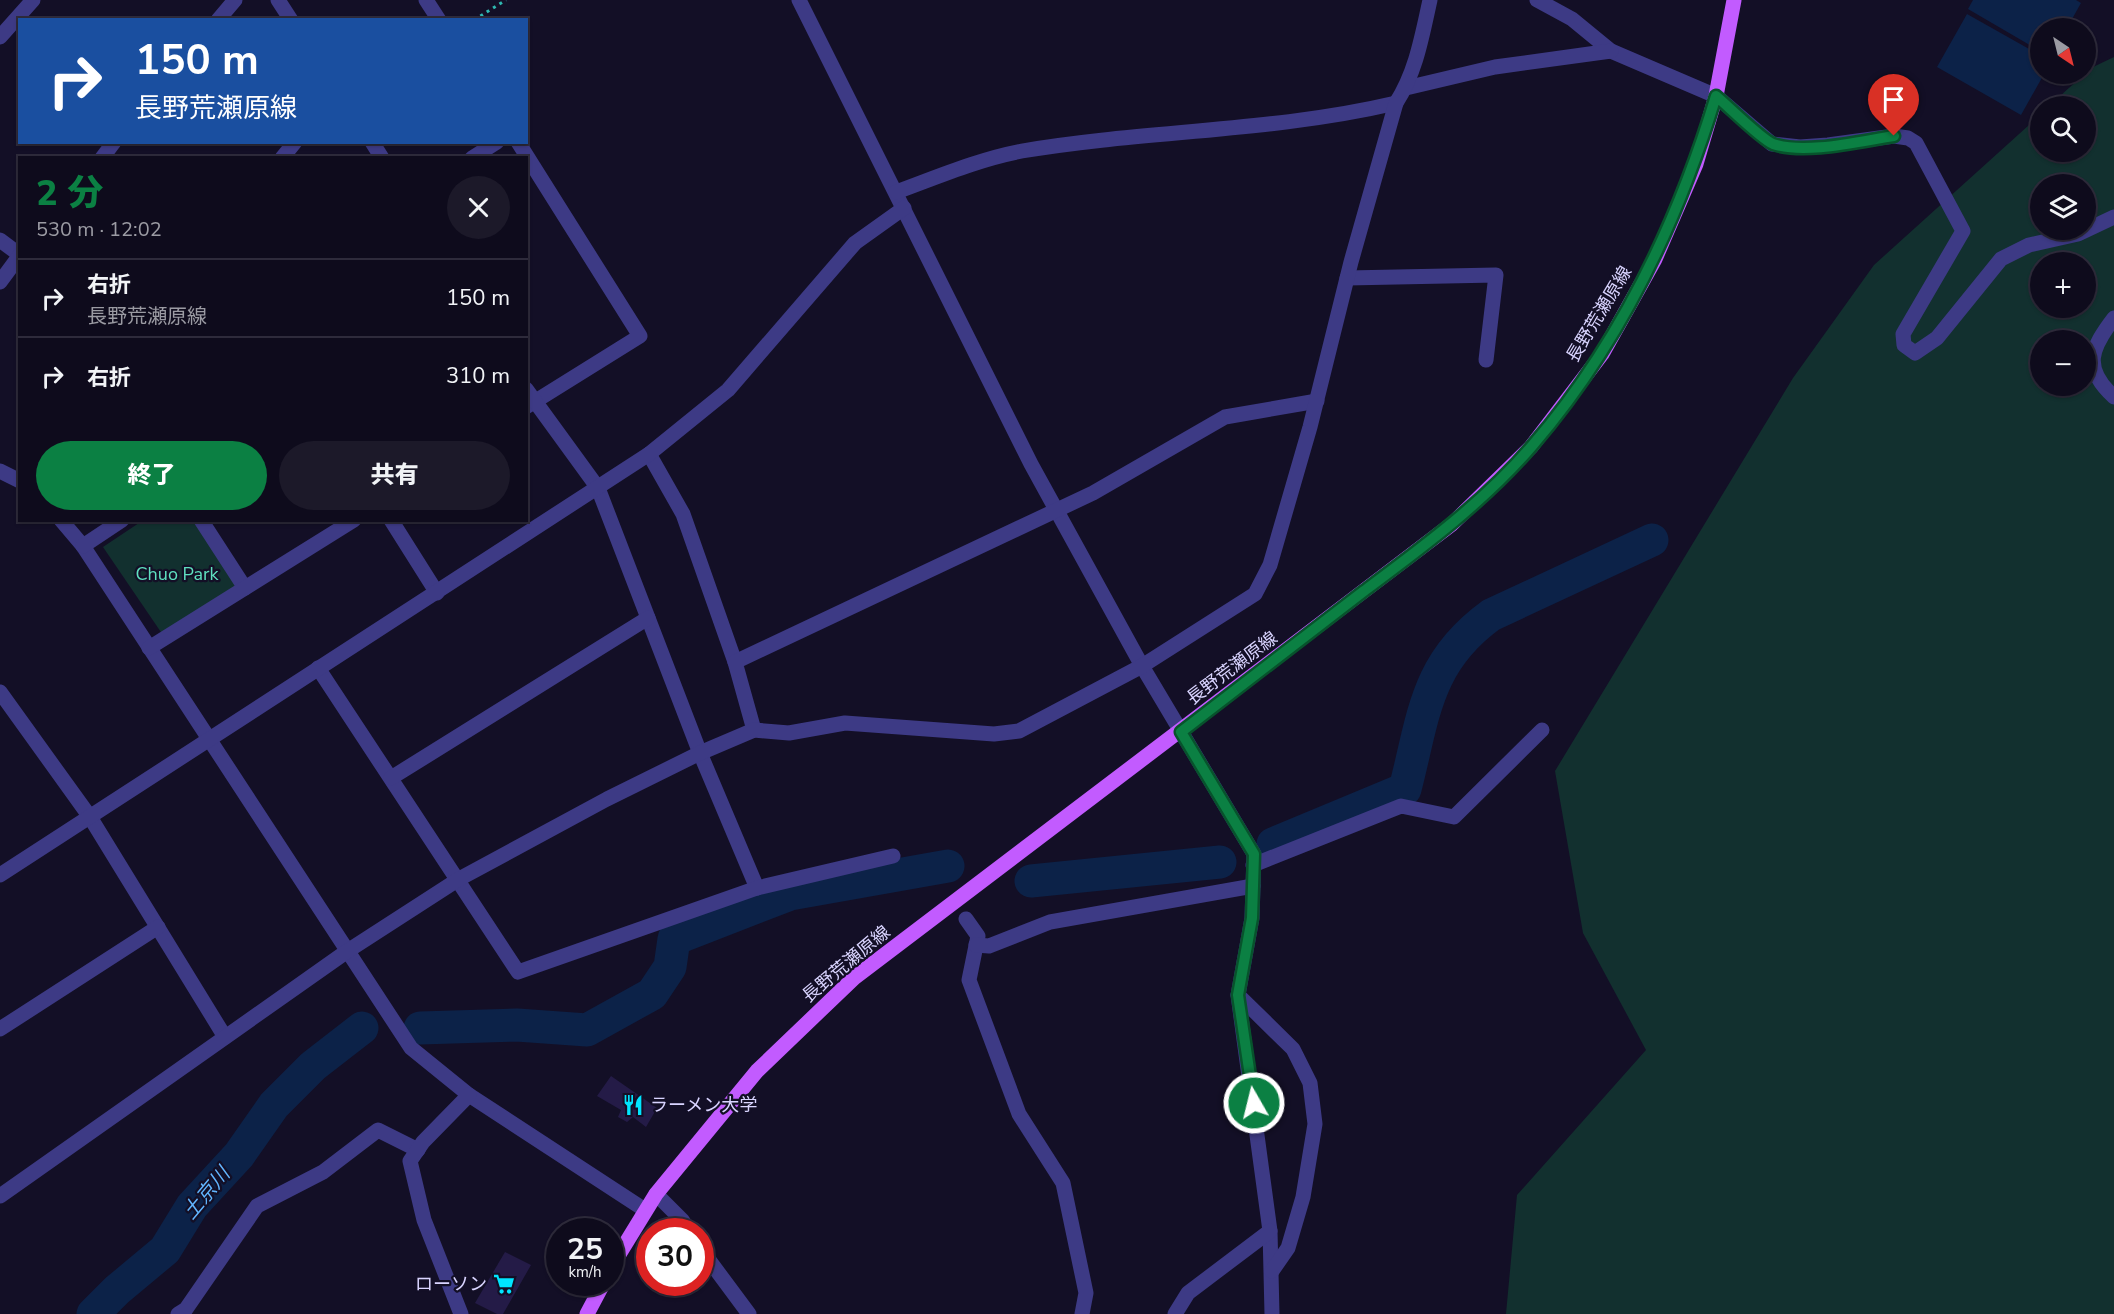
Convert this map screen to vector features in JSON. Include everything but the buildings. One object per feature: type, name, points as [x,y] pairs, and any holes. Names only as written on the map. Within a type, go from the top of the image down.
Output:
[{"type":"main road","name":"長野荒瀬原線","points":[[624,1245],[656,1194],[757,1071],[854,978],[1452,524],[1532,447],[1602,354],[1655,260],[1696,164],[1716,96],[1734,0]]},
{"type":"main road","points":[[587,1314],[597,1296]]},
{"type":"street","points":[[0,38],[33,0]]},
{"type":"street","points":[[220,18],[235,0]]},
{"type":"street","points":[[278,0],[290,18]]},
{"type":"street","points":[[426,0],[438,18]]},
{"type":"street","points":[[799,0],[1031,464],[1142,666],[1254,854],[1252,918],[1238,995],[1270,1231],[1272,1314]]},
{"type":"street","points":[[0,1196],[346,952],[459,879],[607,799],[700,753],[754,730],[789,733],[845,723],[994,734],[1019,731],[1142,666],[1255,594],[1270,565],[1317,401],[1347,278],[1396,103],[1406,88],[1419,50],[1430,0]]},
{"type":"street","points":[[1537,0],[1572,19],[1611,51],[1716,96],[1772,144],[1800,147],[1828,146],[1894,136],[1908,138],[1916,143],[1962,231],[1903,334],[1904,345],[1915,353],[1937,338],[1970,294],[2001,259],[2029,245],[2078,234],[2114,217]]},
{"type":"street","points":[[1406,88],[1495,67],[1611,51]]},
{"type":"street","points":[[896,192],[964,167],[1021,151],[1341,116],[1396,103]]},
{"type":"street","points":[[284,156],[294,144]]},
{"type":"street","points":[[475,156],[494,144]]},
{"type":"street","points":[[528,158],[640,336],[529,399],[598,488],[700,753],[757,888]]},
{"type":"street","points":[[0,875],[649,454],[728,390],[855,243],[904,208]]},
{"type":"street","points":[[0,240],[18,254]]},
{"type":"street","points":[[0,282],[18,258]]},
{"type":"street","points":[[1347,278],[1496,275],[1486,360]]},
{"type":"street","points":[[2114,318],[2096,342],[2093,368],[2103,387],[2114,397]]},
{"type":"street","points":[[735,662],[1094,493],[1225,417],[1317,401]]},
{"type":"street","points":[[649,454],[682,514],[735,662],[754,730]]},
{"type":"street","points":[[0,471],[18,480]]},
{"type":"street","points":[[63,522],[83,546],[346,952],[411,1048],[469,1095],[645,1210]]},
{"type":"street","points":[[83,546],[119,522]]},
{"type":"street","points":[[202,522],[245,588]]},
{"type":"street","points":[[149,648],[351,522]]},
{"type":"street","points":[[392,522],[436,593]]},
{"type":"street","points":[[391,778],[648,618]]},
{"type":"street","points":[[318,668],[519,972],[757,888],[892,856]]},
{"type":"street","points":[[2,701],[90,817],[225,1037]]},
{"type":"street","points":[[1253,865],[1401,806],[1454,817],[1542,730]]},
{"type":"street","points":[[976,945],[989,946],[1050,922],[1253,886]]},
{"type":"street","points":[[966,919],[978,936],[969,980],[1019,1114],[1063,1183],[1086,1293],[1082,1314]]},
{"type":"street","points":[[0,1029],[158,927]]},
{"type":"street","points":[[1238,995],[1293,1049],[1310,1083],[1315,1124],[1303,1197],[1288,1248],[1272,1271]]},
{"type":"street","points":[[461,1314],[424,1220],[410,1161],[418,1149],[469,1095]]},
{"type":"street","points":[[178,1314],[186,1309],[257,1206],[323,1172],[378,1130],[418,1149]]},
{"type":"street","points":[[656,1194],[680,1218]]},
{"type":"street","points":[[1175,1314],[1188,1293],[1270,1231]]},
{"type":"street","points":[[714,1267],[749,1314]]},
{"type":"path","points":[[477,18],[506,0]]},
{"type":"green space","points":[[2114,57],[2114,1314],[1506,1314],[1517,1195],[1646,1050],[1583,933],[1555,771],[1793,378],[1874,265],[2030,124],[2030,162],[2096,162],[2096,96],[2060,96],[2073,84],[2096,84],[2096,66]]},
{"type":"green space","name":"Chuo Park","points":[[140,522],[197,522],[238,585],[167,641],[103,547]]},
{"type":"water","points":[[1973,0],[2076,0],[2081,3],[2073,18],[2030,18],[2030,45],[1968,9]]},
{"type":"water","points":[[1967,14],[2030,49],[2030,84],[2038,84],[2021,115],[1937,67]]},
{"type":"waterway","points":[[1273,844],[1405,789],[1423,715],[1440,672],[1452,652],[1469,633],[1491,615],[1652,540]]},
{"type":"waterway","points":[[1031,881],[1220,862]]},
{"type":"waterway","points":[[420,1028],[517,1025],[587,1030],[652,994],[670,967],[674,939],[790,894],[948,866]]},
{"type":"waterway","name":"土京川","points":[[93,1314],[117,1290],[165,1250],[192,1206],[239,1155],[274,1105],[313,1066],[362,1028]]},
{"type":"place","name":"ラーメン大学","points":[[633,1105]]},
{"type":"place","name":"ローソン","points":[[504,1284]]},
{"type":"route","points":[[1254,1103],[1238,995],[1252,918],[1254,854],[1181,732],[1452,524],[1532,447],[1602,354],[1655,260],[1696,164],[1716,96],[1772,144],[1800,147],[1828,146],[1894,136]]}]
